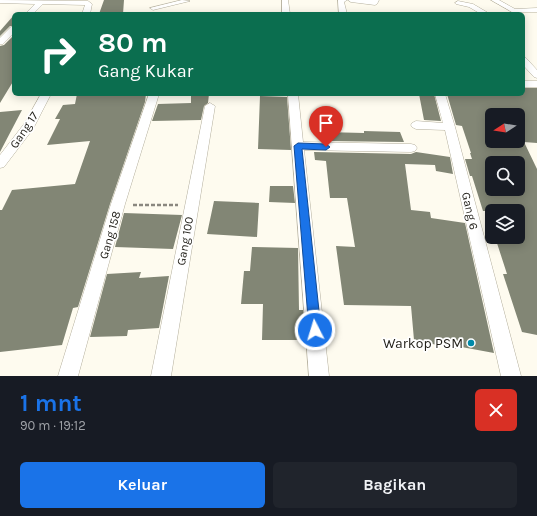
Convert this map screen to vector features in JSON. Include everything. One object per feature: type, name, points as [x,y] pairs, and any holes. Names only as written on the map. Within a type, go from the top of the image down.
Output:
[{"type":"street","points":[[285,0],[286,12]]},
{"type":"street","points":[[343,12],[341,1],[344,0]]},
{"type":"street","points":[[351,0],[375,3],[376,0]]},
{"type":"street","points":[[494,0],[514,11],[537,10]]},
{"type":"street","points":[[0,1],[77,1],[89,4],[87,12]]},
{"type":"street","points":[[146,1],[157,12]]},
{"type":"street","points":[[153,8],[187,1]]},
{"type":"street","points":[[31,12],[42,2]]},
{"type":"street","points":[[458,3],[471,5],[483,12]]},
{"type":"street","points":[[0,42],[12,31]]},
{"type":"street","points":[[525,62],[537,75]]},
{"type":"street","points":[[525,84],[537,84]]},
{"type":"street","name":"Gang 17","points":[[0,164],[30,126],[45,96]]},
{"type":"street","name":"Gang 158","points":[[68,376],[118,204],[153,96]]},
{"type":"street","points":[[293,96],[319,376]]},
{"type":"street","name":"Gang 6","points":[[441,96],[450,127],[493,311],[510,376]]},
{"type":"street","name":"Gang 100","points":[[161,376],[210,106]]},
{"type":"street","points":[[416,125],[450,127]]},
{"type":"street","points":[[298,146],[411,148]]},
{"type":"path","points":[[118,204],[191,206]]},
{"type":"building","points":[[104,0],[124,0],[123,12],[100,12]]},
{"type":"building","points":[[12,17],[12,26],[10,26],[0,36],[0,31]]},
{"type":"building","points":[[12,37],[12,83],[0,103],[0,46],[4,45]]},
{"type":"building","points":[[525,88],[537,88],[537,143],[525,142],[525,108],[485,108],[485,148],[525,148],[525,144],[537,169],[537,335],[522,332],[503,274],[507,274],[497,244],[525,244],[525,204],[485,204],[485,211],[483,211],[465,159],[472,159],[462,126],[456,125],[448,96],[525,96]]},
{"type":"building","points":[[77,96],[146,96],[78,307],[73,308],[62,345],[0,352],[0,210],[2,210],[12,190],[75,184],[90,141],[47,145],[60,119],[55,119],[63,105],[75,104]]},
{"type":"building","points":[[191,96],[209,96],[208,103],[204,106],[201,120],[152,121],[158,104],[191,103]]},
{"type":"building","points":[[260,96],[287,97],[291,150],[258,149]]},
{"type":"building","points":[[419,96],[435,96],[441,121],[424,120]]},
{"type":"building","points":[[22,110],[0,152],[0,112]]},
{"type":"building","points":[[364,131],[400,132],[404,142],[326,141],[324,132],[364,133]]},
{"type":"building","points":[[314,152],[411,154],[416,152],[450,157],[453,174],[436,171],[435,165],[405,164],[411,210],[430,212],[431,218],[465,223],[494,353],[456,346],[456,349],[414,340],[411,306],[344,305],[336,246],[355,247],[347,198],[330,198],[326,161],[315,160]]},
{"type":"building","points":[[270,186],[293,186],[295,203],[269,202]]},
{"type":"building","points":[[214,201],[259,203],[257,237],[207,234]]},
{"type":"building","points":[[124,213],[182,215],[173,249],[115,247]]},
{"type":"building","points":[[252,247],[298,248],[299,310],[303,310],[305,340],[262,340],[263,304],[241,304],[244,271],[250,271]]},
{"type":"building","points":[[141,272],[139,278],[169,276],[159,328],[128,330],[127,336],[90,337],[107,274]]},
{"type":"place","name":"Warkop PSM","points":[[471,343]]},
{"type":"route","points":[[315,330],[298,146],[326,147]]}]
